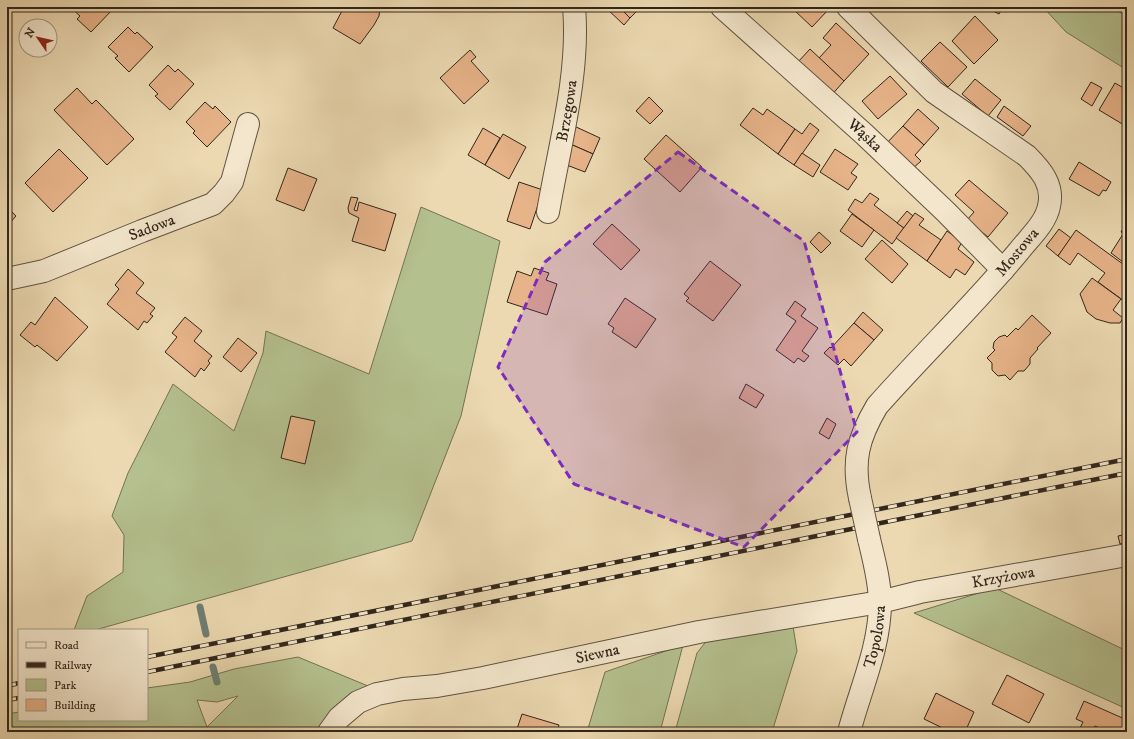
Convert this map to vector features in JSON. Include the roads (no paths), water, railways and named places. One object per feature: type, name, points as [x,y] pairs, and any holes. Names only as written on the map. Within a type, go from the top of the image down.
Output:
[{"type":"street","name":"Brzegowa","points":[[548,212],[573,69],[576,26],[574,7]]},
{"type":"street","name":"Wąska","points":[[722,7],[864,134],[946,212],[1003,270]]},
{"type":"street","name":"Mostowa","points":[[848,7],[934,92],[1027,156],[1046,177],[1050,189],[1050,205],[1045,217],[1003,270],[877,406],[868,423],[857,453],[855,471],[869,539]]},
{"type":"street","name":"Sadowa","points":[[7,279],[44,271],[142,230],[213,204],[232,182],[248,124]]},
{"type":"street","name":"Topolowa","points":[[849,732],[857,701],[874,651],[880,620],[878,578],[869,539]]},
{"type":"street","name":"Krzyżowa","points":[[880,602],[920,592],[1127,555]]},
{"type":"street","name":"Siewna","points":[[329,732],[339,718],[358,702],[377,694],[483,678],[699,632],[880,602]]},
{"type":"waterway","points":[[200,607],[206,634]]},
{"type":"waterway","points":[[213,667],[217,682]]},
{"type":"railway","points":[[148,657],[1127,459]]},
{"type":"railway","points":[[148,672],[1127,473]]},
{"type":"railway","points":[[7,686],[18,683]]},
{"type":"railway","points":[[7,700],[18,698]]}]
